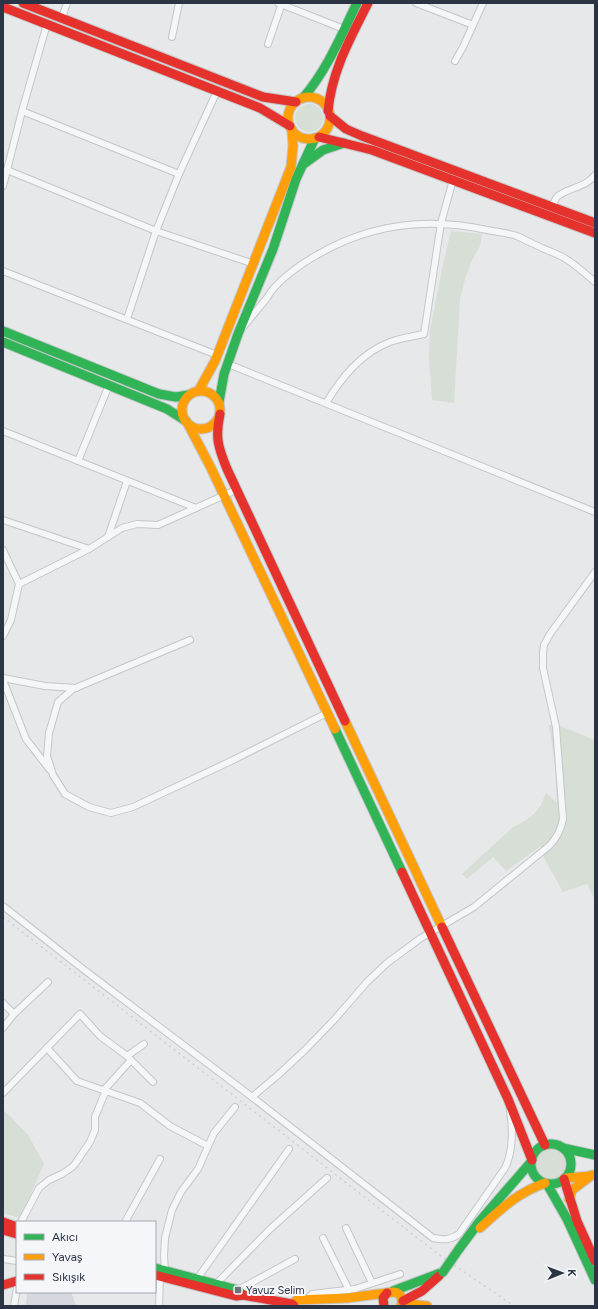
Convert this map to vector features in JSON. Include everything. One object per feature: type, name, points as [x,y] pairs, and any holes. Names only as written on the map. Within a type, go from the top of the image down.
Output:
[{"type":"street","points":[[23,3],[263,97],[300,100],[308,97],[316,99],[324,103],[329,113],[346,129],[595,223]]},
{"type":"street","points":[[62,18],[67,3]]},
{"type":"street","points":[[172,37],[179,3]]},
{"type":"street","points":[[3,331],[159,394],[176,397],[188,395],[199,390],[217,355],[254,264],[291,166],[293,146],[289,113],[293,105],[313,87],[322,73],[357,3]]},
{"type":"street","points":[[368,3],[333,76],[330,90],[328,127],[325,132],[317,138],[302,166],[273,249],[238,334],[222,383],[219,402],[220,414],[217,430],[224,461],[236,490],[545,1145]]},
{"type":"street","points":[[416,3],[423,4],[472,25]]},
{"type":"street","points":[[455,61],[484,3]]},
{"type":"street","points":[[268,44],[281,4],[344,28]]},
{"type":"street","points":[[3,7],[260,108],[291,128],[302,138],[317,138],[346,143],[372,150],[595,233]]},
{"type":"street","points":[[3,186],[22,111],[47,24]]},
{"type":"street","points":[[127,319],[156,231],[179,174],[217,91]]},
{"type":"street","points":[[22,111],[179,174]]},
{"type":"street","points":[[302,166],[318,151],[331,146],[346,143]]},
{"type":"street","points":[[7,170],[156,231],[254,264]]},
{"type":"street","points":[[552,207],[557,197],[572,189],[582,186],[595,175]]},
{"type":"street","points":[[326,404],[343,377],[366,356],[391,342],[424,334],[441,223],[453,180]]},
{"type":"street","points":[[238,334],[267,298],[269,293],[303,264],[325,250],[346,240],[369,232],[394,227],[441,223],[474,227],[516,236],[569,261],[595,282]]},
{"type":"street","points":[[3,271],[217,355]]},
{"type":"street","points":[[256,290],[263,293],[269,293]]},
{"type":"street","points":[[3,342],[167,408],[199,429],[207,428],[214,424],[220,414]]},
{"type":"street","points":[[228,364],[595,512]]},
{"type":"street","points":[[78,461],[109,385]]},
{"type":"street","points":[[199,390],[211,393],[219,402]]},
{"type":"street","points":[[188,395],[182,409],[187,422],[200,444],[431,932],[508,1099],[532,1161],[534,1174],[539,1180],[546,1183],[555,1184],[565,1178],[570,1170],[571,1162],[568,1154],[563,1148]]},
{"type":"street","points":[[3,431],[196,508]]},
{"type":"street","points":[[108,537],[127,481]]},
{"type":"street","points":[[19,584],[89,549],[122,528],[132,524],[158,525],[236,490]]},
{"type":"street","points":[[3,520],[89,549]]},
{"type":"street","points":[[3,550],[19,584],[11,620],[3,636]]},
{"type":"street","points":[[252,1097],[305,1050],[358,992],[399,954],[431,932],[474,907],[553,842],[561,829],[563,819],[556,727],[543,668],[544,645],[550,634],[595,572]]},
{"type":"street","points":[[53,775],[47,756],[49,733],[58,702],[73,689],[190,640]]},
{"type":"street","points":[[3,679],[26,739],[53,775],[65,794],[89,807],[111,813],[133,807],[261,747],[327,713]]},
{"type":"street","points":[[3,679],[45,686],[76,688]]},
{"type":"street","points":[[3,906],[433,1238],[444,1240],[459,1234],[508,1162],[511,1128],[508,1099]]},
{"type":"street","points":[[3,1028],[14,1014],[48,982]]},
{"type":"street","points":[[3,1003],[14,1014]]},
{"type":"street","points":[[3,1093],[80,1014],[100,1036],[129,1058],[153,1082]]},
{"type":"street","points":[[22,1221],[39,1188],[75,1164],[90,1142],[95,1130],[95,1117],[105,1090],[129,1058],[144,1044]]},
{"type":"street","points":[[46,1048],[77,1081],[140,1104],[170,1126],[208,1146]]},
{"type":"street","points":[[159,1306],[160,1274],[164,1256],[165,1238],[171,1215],[181,1192],[198,1169],[214,1133],[235,1107]]},
{"type":"street","points":[[402,1303],[422,1292],[443,1272],[479,1222],[532,1161],[536,1151],[545,1145],[555,1144],[563,1148],[595,1155]]},
{"type":"street","points":[[197,1280],[288,1149]]},
{"type":"street","points":[[126,1221],[160,1159]]},
{"type":"street","points":[[565,1178],[594,1175]]},
{"type":"street","points":[[568,1199],[572,1190],[594,1175]]},
{"type":"street","points":[[216,1284],[269,1230],[328,1178]]},
{"type":"street","points":[[565,1178],[568,1199],[583,1237],[595,1261]]},
{"type":"street","points":[[459,1249],[510,1200],[524,1191],[546,1183]]},
{"type":"street","points":[[546,1183],[556,1197],[578,1240],[595,1280]]},
{"type":"street","points":[[3,1222],[16,1227]]},
{"type":"street","points":[[346,1228],[372,1284]]},
{"type":"street","points":[[3,1230],[16,1234]]},
{"type":"street","points":[[323,1238],[349,1290]]},
{"type":"street","points":[[3,1259],[16,1261]]},
{"type":"street","points":[[160,1274],[236,1296],[240,1292],[295,1259]]},
{"type":"street","points":[[160,1274],[216,1284],[286,1305],[297,1300],[347,1298],[390,1292],[443,1272]]},
{"type":"street","points":[[306,1300],[312,1294],[349,1290],[400,1274]]},
{"type":"street","points":[[3,1285],[16,1281]]},
{"type":"street","points":[[402,1303],[428,1306],[426,1288]]},
{"type":"street","points":[[384,1306],[383,1298],[390,1292],[399,1293],[402,1298],[402,1303]]},
{"type":"street","points":[[14,1306],[16,1293]]},
{"type":"shaded area","points":[[309,104],[319,108],[323,118],[319,128],[309,132],[299,128],[295,118],[299,108]]},
{"type":"shaded area","points":[[451,231],[482,234],[480,246],[472,260],[460,299],[454,403],[432,400],[429,357],[430,331]]},
{"type":"shaded area","points":[[549,725],[560,726],[595,740],[595,900],[587,884],[563,892],[542,854],[541,846],[506,871],[493,857],[467,879],[462,874],[513,827],[533,815],[541,805],[546,793],[557,803],[555,765]]},
{"type":"shaded area","points":[[5,1111],[28,1135],[44,1164],[20,1218],[3,1213],[3,1113]]},
{"type":"shaded area","points":[[548,1148],[554,1148],[564,1155],[567,1164],[566,1170],[560,1177],[554,1180],[548,1180],[538,1173],[535,1167],[535,1161],[542,1151]]},
{"type":"shaded area","points":[[27,1293],[71,1293],[76,1306],[26,1306]]},
{"type":"shaded area","points":[[391,1296],[395,1296],[398,1301],[395,1306],[391,1306],[388,1303],[388,1299]]},
{"type":"railway","points":[[3,917],[438,1254],[514,1306]]},
{"type":"traffic: fast","points":[[303,98],[312,87],[326,64],[357,3]]},
{"type":"traffic: fast","points":[[219,402],[224,374],[238,334],[273,249],[296,179],[315,138]]},
{"type":"traffic: fast","points":[[305,163],[323,150],[344,143]]},
{"type":"traffic: fast","points":[[3,331],[159,394],[176,397],[188,395]]},
{"type":"traffic: fast","points":[[3,342],[167,409],[186,421]]},
{"type":"traffic: fast","points":[[335,729],[402,872]]},
{"type":"traffic: fast","points":[[547,1144],[555,1144],[562,1147],[568,1153],[571,1164],[568,1175],[562,1181],[555,1184],[547,1184],[540,1181],[534,1175],[531,1168],[531,1160],[534,1153],[540,1147],[547,1144]]},
{"type":"traffic: fast","points":[[563,1148],[595,1155]]},
{"type":"traffic: fast","points":[[459,1249],[479,1222],[531,1162]]},
{"type":"traffic: fast","points":[[547,1184],[567,1219],[595,1280]]},
{"type":"traffic: fast","points":[[443,1272],[459,1249]]},
{"type":"traffic: fast","points":[[156,1268],[238,1290],[243,1295]]},
{"type":"traffic: fast","points":[[393,1291],[443,1272]]},
{"type":"traffic: slow","points":[[309,97],[324,103],[330,118],[324,133],[309,139],[294,133],[288,118],[294,103],[309,97]]},
{"type":"traffic: slow","points":[[199,390],[215,361],[291,167],[293,146],[292,130]]},
{"type":"traffic: slow","points":[[197,391],[205,391],[215,396],[219,403],[220,410],[219,417],[215,424],[205,429],[197,429],[187,424],[185,421],[182,414],[182,406],[187,396],[190,394],[197,391]]},
{"type":"traffic: slow","points":[[188,424],[211,468],[335,729]]},
{"type":"traffic: slow","points":[[345,721],[442,927]]},
{"type":"traffic: slow","points":[[569,1199],[572,1190],[592,1175]]},
{"type":"traffic: slow","points":[[566,1178],[590,1176]]},
{"type":"traffic: slow","points":[[480,1228],[502,1208],[526,1192],[545,1183]]},
{"type":"traffic: slow","points":[[292,1304],[297,1300],[347,1298],[394,1292],[401,1297],[401,1306]]},
{"type":"traffic: slow","points":[[402,1303],[427,1306]]},
{"type":"traffic: jam","points":[[23,3],[263,97],[296,102]]},
{"type":"traffic: jam","points":[[328,111],[333,82],[338,68],[348,42],[368,3]]},
{"type":"traffic: jam","points":[[3,7],[260,108],[290,126]]},
{"type":"traffic: jam","points":[[330,116],[346,129],[362,136],[595,223]]},
{"type":"traffic: jam","points":[[319,137],[372,150],[595,233]]},
{"type":"traffic: jam","points":[[220,414],[218,442],[227,469],[345,721]]},
{"type":"traffic: jam","points":[[402,872],[508,1099],[532,1160]]},
{"type":"traffic: jam","points":[[442,927],[545,1145]]},
{"type":"traffic: jam","points":[[564,1179],[577,1221],[595,1261]]},
{"type":"traffic: jam","points":[[3,1222],[16,1227]]},
{"type":"traffic: jam","points":[[3,1230],[16,1234]]},
{"type":"traffic: jam","points":[[156,1275],[236,1296],[243,1295],[292,1304],[294,1306]]},
{"type":"traffic: jam","points":[[403,1301],[422,1291],[439,1276]]},
{"type":"traffic: jam","points":[[3,1285],[16,1281]]},
{"type":"traffic: jam","points":[[384,1306],[383,1298],[387,1293]]},
{"type":"place","name":"Yavuz Selim","points":[[238,1290]]}]
